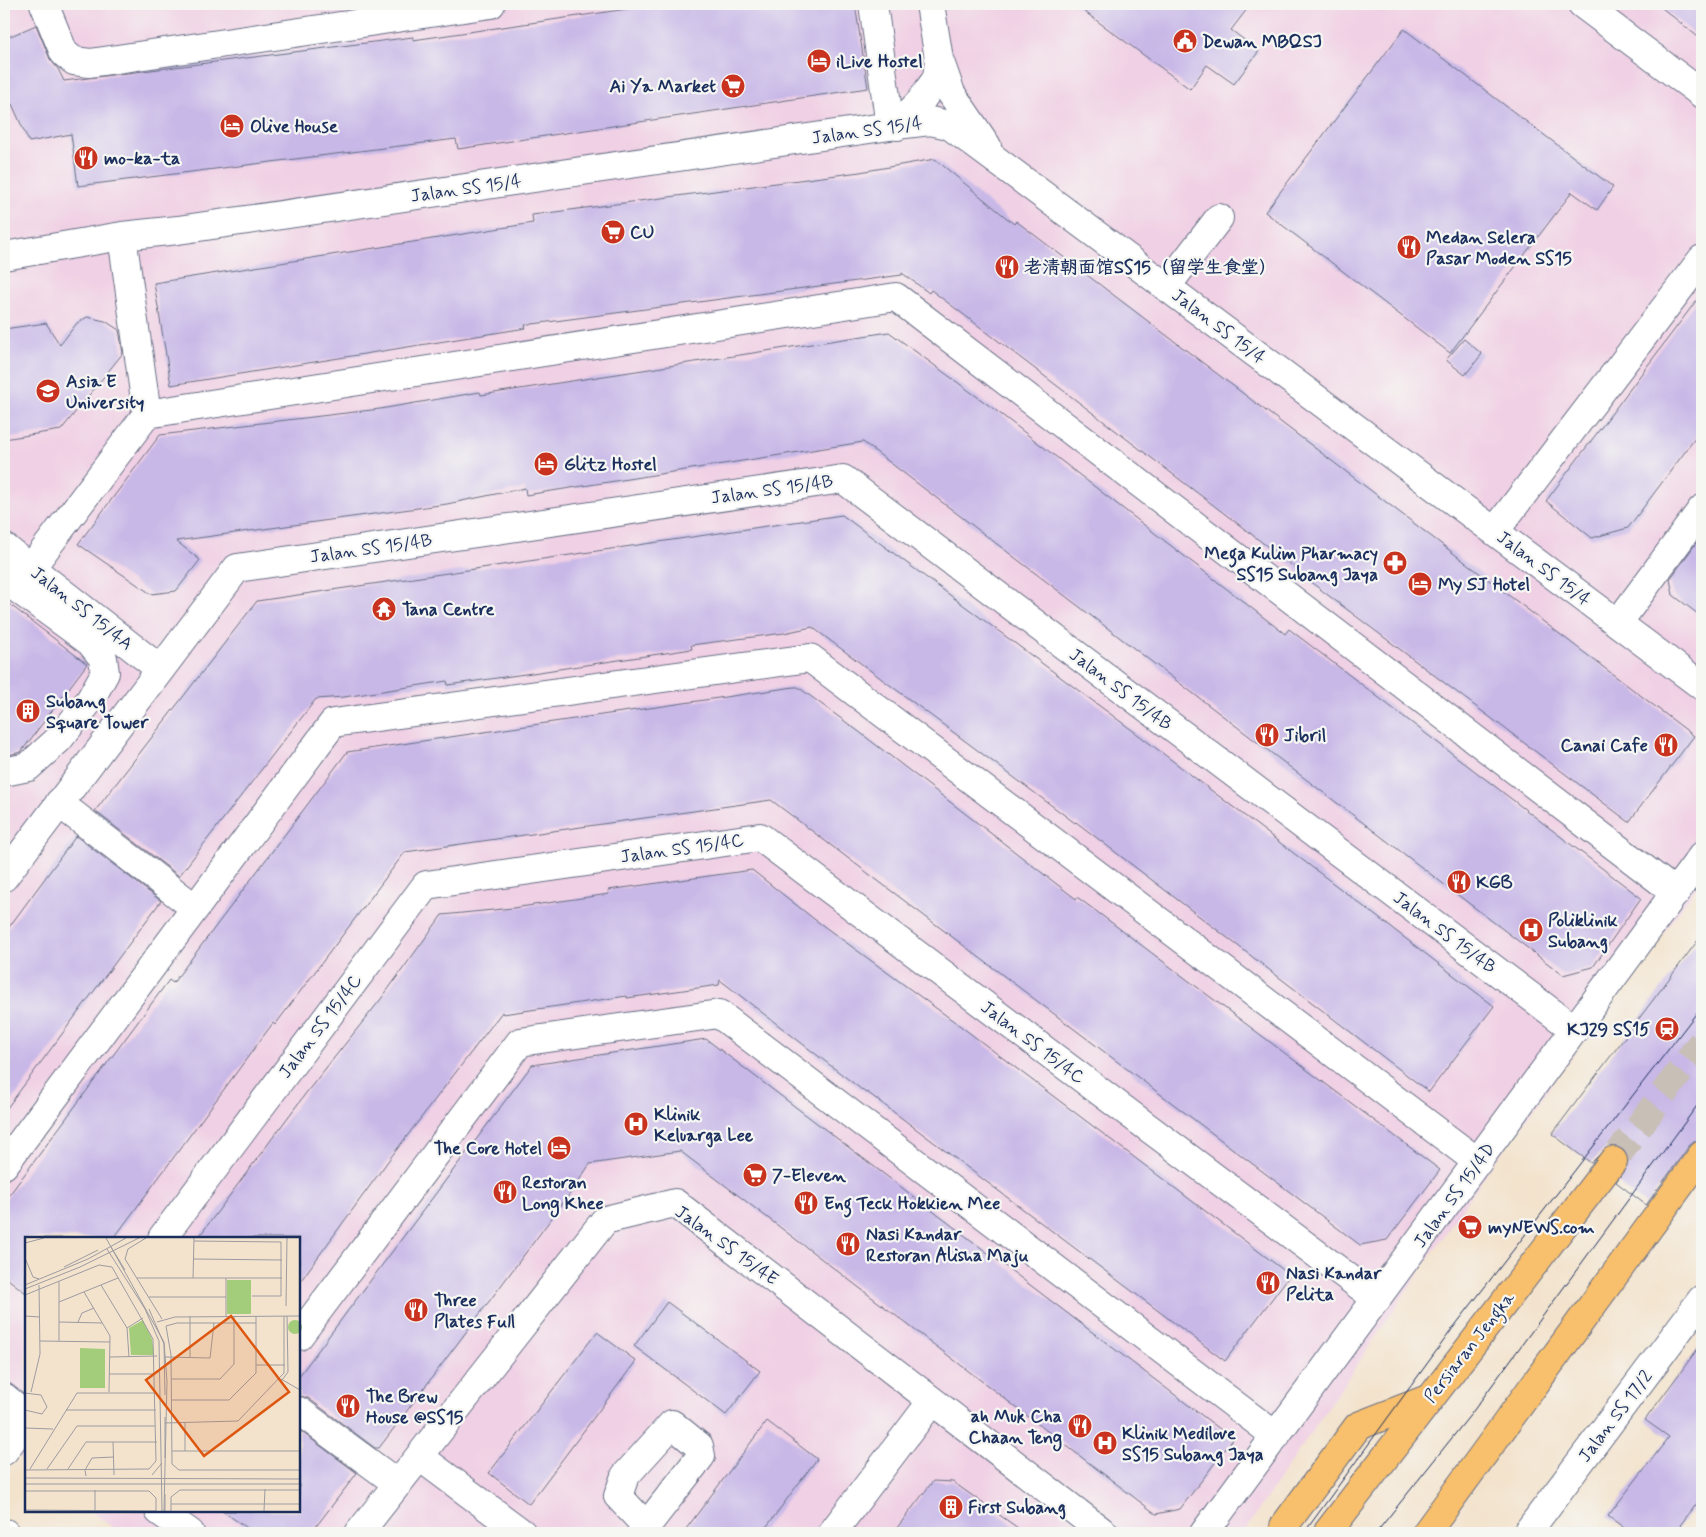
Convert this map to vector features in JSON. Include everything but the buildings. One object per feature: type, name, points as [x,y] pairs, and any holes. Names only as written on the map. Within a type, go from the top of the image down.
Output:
[{"type":"main road","points":[[1426,1533],[1702,1155]]},
{"type":"main road","name":"Persiaran Jengka","points":[[1327,1533],[1613,1161]]},
{"type":"main road","points":[[1284,1533],[1284,1526],[1358,1426],[1430,1398]]},
{"type":"street","points":[[44,4],[64,53],[74,61],[90,63],[492,4]]},
{"type":"street","points":[[873,4],[893,126]]},
{"type":"street","points":[[930,4],[939,58],[951,93],[996,160]]},
{"type":"street","points":[[1582,4],[1702,94]]},
{"type":"street","points":[[893,126],[920,102],[937,78],[939,58]]},
{"type":"street","name":"Jalan SS 15/4","points":[[4,256],[122,236],[178,230],[893,126],[930,121],[949,125],[1702,686]]},
{"type":"street","points":[[1166,287],[1219,218]]},
{"type":"street","points":[[122,236],[147,414]]},
{"type":"street","points":[[1495,531],[1702,259]]},
{"type":"street","points":[[4,772],[28,767],[59,739],[90,700],[105,673],[103,658],[90,642],[22,576],[147,414],[896,297],[1676,894]]},
{"type":"street","name":"Jalan SS 15/4B","points":[[4,877],[236,568],[843,479],[1575,1030]]},
{"type":"street","points":[[1618,623],[1702,509]]},
{"type":"street","name":"Jalan SS 15/4A","points":[[4,547],[22,576],[160,669]]},
{"type":"street","points":[[4,1165],[333,723],[810,658],[1478,1162]]},
{"type":"street","points":[[59,803],[195,908]]},
{"type":"street","name":"Jalan SS 15/4C","points":[[163,1237],[426,885],[760,837],[1377,1300]]},
{"type":"street","name":"Jalan SS 15/4D","points":[[1204,1533],[1676,894],[1702,856]]},
{"type":"street","points":[[300,1335],[520,1042],[719,1014],[1276,1436]]},
{"type":"street","name":"Jalan SS 15/4E","points":[[359,1533],[605,1220],[675,1203],[1104,1533]]},
{"type":"street","name":"Jalan SS 17/2","points":[[1537,1530],[1702,1299]]},
{"type":"street","points":[[4,1398],[25,1413]]},
{"type":"street","points":[[832,1533],[932,1401]]},
{"type":"street","points":[[300,1412],[398,1484]]},
{"type":"street","points":[[4,1451],[25,1422]]},
{"type":"street","points":[[420,1457],[522,1533]]},
{"type":"street","points":[[160,1512],[190,1533]]},
{"type":"shaded area","points":[[4,4],[1702,4],[1702,880],[1490,1168],[1243,1533],[120,1533],[92,1512],[300,1512],[300,1237],[25,1237],[25,1461],[4,1445]]},
{"type":"tunnel","points":[[1613,1161],[1702,1042]]},
{"type":"tram line","points":[[1304,1533],[1453,1328],[1702,1006]]},
{"type":"tram line","points":[[1376,1533],[1471,1414],[1702,1099]]},
{"type":"place","name":"Dewan MBQSJ","points":[[1185,41]]},
{"type":"place","name":"iLive Hostel","points":[[819,61]]},
{"type":"place","name":"Ai Ya Market","points":[[733,86]]},
{"type":"place","name":"Olive House","points":[[232,126]]},
{"type":"place","name":"mo-ka-ta","points":[[86,158]]},
{"type":"place","name":"CU","points":[[613,232]]},
{"type":"place","name":"Medan Selera Pasar Moden SS15","points":[[1409,247]]},
{"type":"place","name":"老清朝面馆SS15（留学生食堂）","points":[[1007,267]]},
{"type":"place","name":"Asia E University","points":[[48,391]]},
{"type":"place","name":"Glitz Hostel","points":[[546,464]]},
{"type":"place","name":"Mega Kulim Pharmacy SS15 Subang Jaya","points":[[1395,563]]},
{"type":"place","name":"My SJ Hotel","points":[[1420,584]]},
{"type":"place","name":"Tana Centre","points":[[384,609]]},
{"type":"place","name":"Subang Square Tower","points":[[28,711]]},
{"type":"place","name":"Jibril","points":[[1267,735]]},
{"type":"place","name":"Canai Cafe","points":[[1666,745]]},
{"type":"place","name":"KGB","points":[[1459,882]]},
{"type":"place","name":"Poliklinik Subang","points":[[1531,930]]},
{"type":"place","name":"KJ29 SS15","points":[[1667,1029]]},
{"type":"place","name":"Klinik Keluarga Lee","points":[[636,1124]]},
{"type":"place","name":"The Core Hotel","points":[[559,1148]]},
{"type":"place","name":"7-Eleven","points":[[755,1175]]},
{"type":"place","name":"Restoran Long Khee","points":[[505,1192]]},
{"type":"place","name":"Eng Teck Hokkien Mee","points":[[806,1203]]},
{"type":"place","name":"myNEWS.com","points":[[1470,1227]]},
{"type":"place","name":"Nasi Kandar Restoran Alisha Maju","points":[[848,1244]]},
{"type":"place","name":"Nasi Kandar Pelita","points":[[1268,1283]]},
{"type":"place","name":"Three Plates Full","points":[[416,1310]]},
{"type":"place","name":"The Brew House @SS15","points":[[348,1406]]},
{"type":"place","name":"ah Muk Cha Chaan Teng","points":[[1080,1426]]},
{"type":"place","name":"Klinik Medilove SS15 Subang Jaya","points":[[1105,1443]]},
{"type":"place","name":"First Subang","points":[[951,1507]]}]
